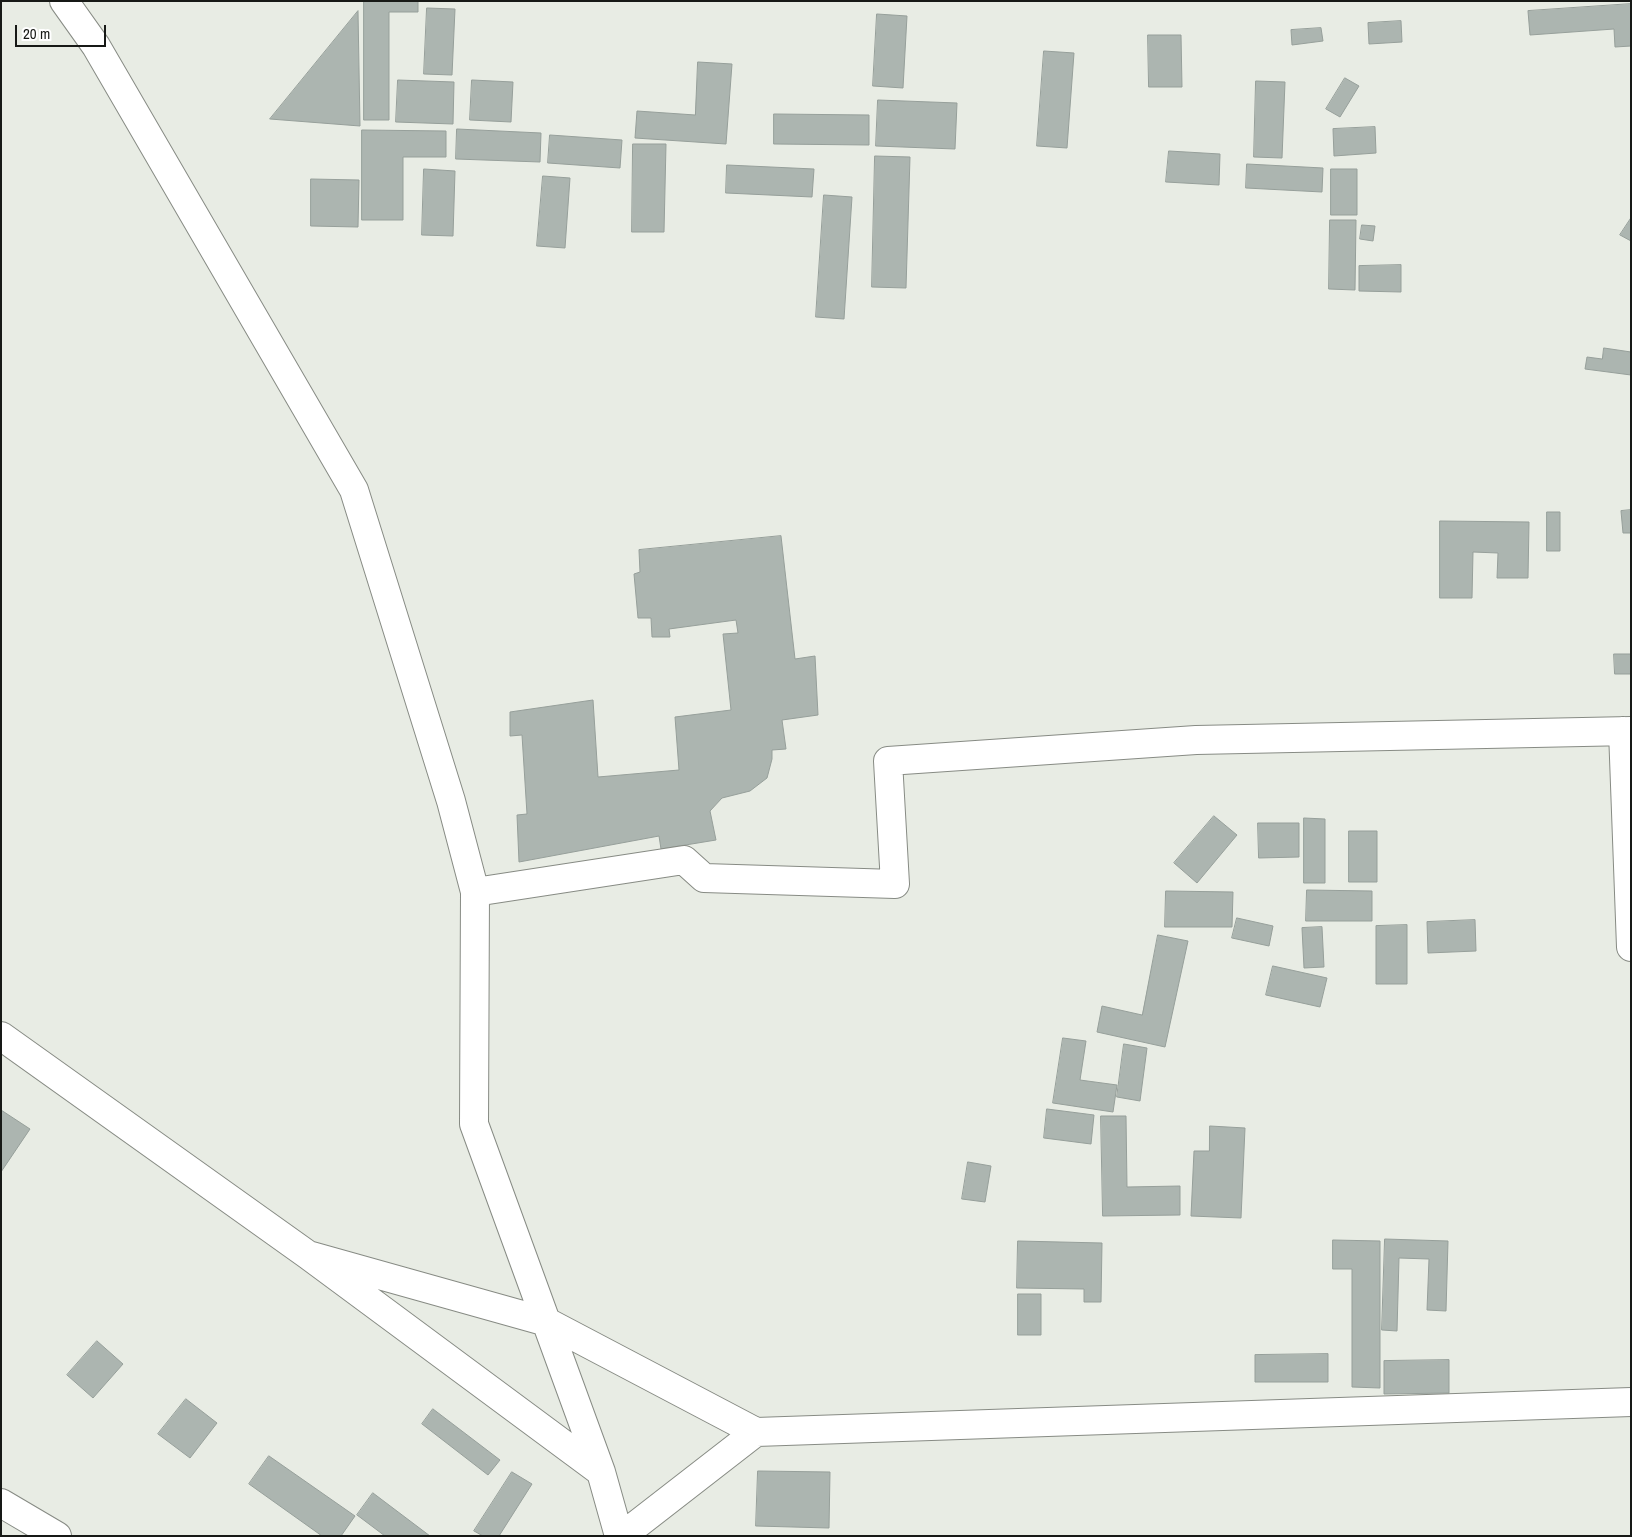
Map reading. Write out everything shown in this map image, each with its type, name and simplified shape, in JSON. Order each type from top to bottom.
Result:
[{"type":"street","points":[[64,1],[96,46],[354,490],[451,801],[475,892],[474,1124],[601,1472],[620,1536],[756,1432]]},
{"type":"street","points":[[475,892],[684,860],[704,878],[895,884],[888,761],[1196,740],[1627,731],[1631,947]]},
{"type":"street","points":[[1,1036],[308,1256],[601,1472]]},
{"type":"street","points":[[308,1256],[547,1322],[756,1432],[1631,1402]]},
{"type":"street","points":[[1,1503],[57,1536]]},
{"type":"building","points":[[364,1],[418,1],[418,12],[389,12],[389,120],[364,120]]},
{"type":"building","points":[[1631,4],[1631,46],[1615,47],[1614,29],[1530,35],[1528,11]]},
{"type":"building","points":[[427,8],[455,9],[452,75],[424,74]]},
{"type":"building","points":[[358,11],[360,126],[270,119]]},
{"type":"building","points":[[877,14],[907,16],[903,88],[873,86]]},
{"type":"building","points":[[1401,21],[1402,42],[1369,44],[1368,23]]},
{"type":"building","points":[[1321,28],[1323,41],[1292,45],[1291,30]]},
{"type":"building","points":[[1148,35],[1181,35],[1182,87],[1149,87]]},
{"type":"building","points":[[1044,51],[1074,53],[1067,148],[1037,146]]},
{"type":"building","points":[[698,62],[732,64],[726,144],[635,138],[637,111],[695,115]]},
{"type":"building","points":[[1345,78],[1359,86],[1340,117],[1326,109]]},
{"type":"building","points":[[398,80],[454,82],[453,124],[396,122]]},
{"type":"building","points":[[472,80],[513,82],[511,122],[470,120]]},
{"type":"building","points":[[1256,81],[1285,82],[1282,158],[1254,157]]},
{"type":"building","points":[[878,100],[957,103],[955,149],[876,146]]},
{"type":"building","points":[[774,114],[869,115],[869,145],[774,144]]},
{"type":"building","points":[[1375,127],[1376,153],[1334,156],[1333,129]]},
{"type":"building","points":[[457,129],[541,133],[540,162],[456,159]]},
{"type":"building","points":[[362,130],[446,131],[446,157],[403,157],[403,220],[362,220]]},
{"type":"building","points":[[550,135],[622,140],[620,168],[548,163]]},
{"type":"building","points":[[633,144],[666,144],[664,232],[632,232]]},
{"type":"building","points":[[1169,151],[1220,154],[1219,185],[1166,182]]},
{"type":"building","points":[[875,156],[910,157],[906,288],[872,287]]},
{"type":"building","points":[[1247,164],[1323,168],[1322,192],[1246,188]]},
{"type":"building","points":[[727,165],[814,169],[812,197],[726,193]]},
{"type":"building","points":[[424,169],[455,171],[453,236],[422,235]]},
{"type":"building","points":[[1331,169],[1357,169],[1357,215],[1331,215]]},
{"type":"building","points":[[543,176],[570,178],[565,248],[537,246]]},
{"type":"building","points":[[311,179],[359,180],[358,227],[311,226]]},
{"type":"building","points":[[824,195],[852,197],[844,319],[816,317]]},
{"type":"building","points":[[1631,218],[1631,241],[1620,235]]},
{"type":"building","points":[[1330,220],[1356,220],[1355,290],[1329,289]]},
{"type":"building","points":[[1362,225],[1375,226],[1373,241],[1360,239]]},
{"type":"building","points":[[1401,265],[1401,292],[1359,291],[1359,266]]},
{"type":"building","points":[[1604,348],[1631,352],[1631,375],[1585,369],[1587,357],[1602,359]]},
{"type":"building","points":[[1631,510],[1631,533],[1623,533],[1621,511]]},
{"type":"building","points":[[1547,512],[1560,512],[1560,551],[1547,551]]},
{"type":"building","points":[[1440,521],[1529,522],[1528,578],[1497,578],[1498,553],[1473,552],[1472,598],[1440,598]]},
{"type":"building","points":[[781,536],[795,659],[815,656],[818,715],[782,720],[786,749],[772,750],[772,759],[767,778],[750,791],[722,798],[710,811],[716,840],[661,849],[659,836],[519,862],[517,815],[527,814],[522,735],[510,736],[510,712],[593,700],[598,777],[679,770],[675,717],[731,710],[723,634],[738,633],[736,620],[669,629],[670,637],[652,637],[651,618],[638,618],[634,574],[640,572],[639,550]]},
{"type":"building","points":[[1614,654],[1631,654],[1631,674],[1615,674]]},
{"type":"building","points":[[1214,816],[1237,835],[1197,883],[1174,863]]},
{"type":"building","points":[[1304,818],[1325,819],[1325,883],[1304,883]]},
{"type":"building","points":[[1258,823],[1299,823],[1299,857],[1259,858]]},
{"type":"building","points":[[1349,831],[1377,831],[1377,882],[1349,882]]},
{"type":"building","points":[[1307,890],[1372,891],[1372,921],[1306,921]]},
{"type":"building","points":[[1166,891],[1233,892],[1232,927],[1165,927]]},
{"type":"building","points":[[1237,918],[1273,926],[1269,946],[1232,938]]},
{"type":"building","points":[[1475,920],[1476,951],[1428,953],[1427,922]]},
{"type":"building","points":[[1407,925],[1407,984],[1376,984],[1376,926]]},
{"type":"building","points":[[1322,927],[1324,967],[1304,968],[1302,928]]},
{"type":"building","points":[[1158,935],[1188,941],[1165,1047],[1097,1032],[1102,1006],[1142,1015]]},
{"type":"building","points":[[1273,966],[1327,978],[1320,1007],[1266,995]]},
{"type":"building","points":[[1063,1038],[1086,1041],[1080,1080],[1117,1085],[1113,1112],[1053,1103]]},
{"type":"building","points":[[1124,1044],[1147,1048],[1140,1101],[1117,1097]]},
{"type":"building","points":[[1047,1109],[1094,1115],[1091,1144],[1044,1138]]},
{"type":"building","points":[[1,1110],[30,1129],[1,1172]]},
{"type":"building","points":[[1101,1116],[1126,1116],[1127,1187],[1180,1186],[1180,1215],[1103,1216]]},
{"type":"building","points":[[1210,1126],[1245,1128],[1241,1218],[1191,1216],[1194,1151],[1209,1151]]},
{"type":"building","points":[[968,1162],[991,1166],[985,1202],[962,1199]]},
{"type":"building","points":[[1385,1239],[1448,1241],[1446,1311],[1427,1310],[1429,1259],[1399,1258],[1397,1331],[1382,1330]]},
{"type":"building","points":[[1333,1240],[1380,1241],[1380,1388],[1352,1387],[1352,1269],[1333,1269]]},
{"type":"building","points":[[1018,1241],[1102,1243],[1101,1302],[1084,1302],[1084,1289],[1017,1288]]},
{"type":"building","points":[[1018,1294],[1041,1294],[1041,1335],[1018,1335]]},
{"type":"building","points":[[97,1341],[123,1364],[93,1398],[67,1375]]},
{"type":"building","points":[[1328,1354],[1328,1382],[1255,1382],[1255,1355]]},
{"type":"building","points":[[1449,1360],[1449,1393],[1384,1394],[1384,1361]]},
{"type":"building","points":[[186,1399],[217,1423],[190,1458],[158,1434]]},
{"type":"building","points":[[433,1409],[500,1460],[488,1475],[422,1424]]},
{"type":"building","points":[[269,1456],[355,1516],[341,1536],[322,1536],[249,1484]]},
{"type":"building","points":[[758,1471],[830,1472],[829,1528],[756,1526]]},
{"type":"building","points":[[512,1472],[532,1484],[499,1536],[483,1536],[474,1531]]},
{"type":"building","points":[[373,1493],[430,1536],[385,1536],[357,1515]]}]
